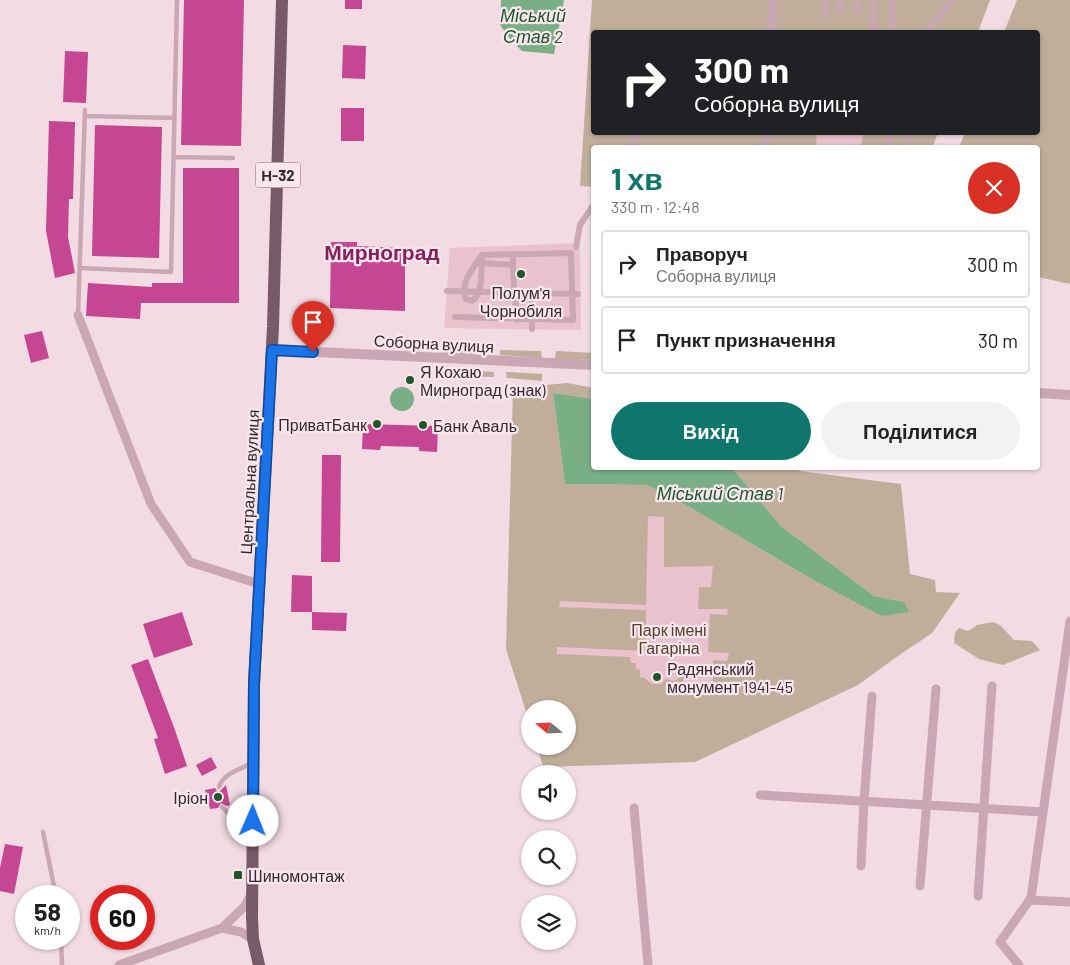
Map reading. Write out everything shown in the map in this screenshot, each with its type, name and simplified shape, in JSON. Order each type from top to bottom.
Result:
[{"type":"main road","name":"Центральна вулиця","points":[[259,965],[253,939],[252,891],[254,684],[272,350],[282,0]]},
{"type":"street","points":[[771,30],[773,0]]},
{"type":"street","points":[[825,14],[826,0]]},
{"type":"street","points":[[840,0],[840,12]]},
{"type":"street","points":[[858,0],[858,12]]},
{"type":"street","points":[[873,30],[874,0]]},
{"type":"street","points":[[892,30],[893,0]]},
{"type":"street","points":[[928,30],[953,0]]},
{"type":"street","points":[[576,247],[580,225],[591,208]]},
{"type":"street","points":[[455,317],[573,320],[571,253],[482,255]]},
{"type":"street","points":[[513,254],[514,292]]},
{"type":"street","points":[[482,255],[478,292],[476,298],[472,301],[466,299],[464,295],[466,279],[482,255]]},
{"type":"street","points":[[482,263],[513,265]]},
{"type":"street","points":[[447,291],[578,294]]},
{"type":"street","points":[[494,292],[497,296],[515,296],[517,320]]},
{"type":"street","points":[[532,293],[532,329]]},
{"type":"street","points":[[78,315],[151,504],[190,562],[259,584]]},
{"type":"street","name":"Соборна вулиця","points":[[272,350],[591,365]]},
{"type":"street","points":[[1040,393],[1070,395]]},
{"type":"street","points":[[1019,965],[1000,942],[1029,900],[1070,621]]},
{"type":"street","points":[[978,896],[992,686]]},
{"type":"street","points":[[920,886],[936,689]]},
{"type":"street","points":[[862,866],[864,801],[872,696]]},
{"type":"street","points":[[760,795],[1043,812]]},
{"type":"street","points":[[634,808],[648,965]]},
{"type":"street","points":[[119,965],[222,928],[245,906],[252,891]]},
{"type":"street","points":[[1029,900],[1070,902]]},
{"type":"street","points":[[222,928],[241,932],[253,939]]},
{"type":"lane","points":[[80,268],[171,272],[177,0]]},
{"type":"lane","points":[[78,315],[86,110]]},
{"type":"lane","points":[[85,116],[174,118]]},
{"type":"lane","points":[[174,157],[233,158]]},
{"type":"lane","points":[[219,787],[220,782],[225,777],[253,763]]},
{"type":"lane","points":[[222,807],[232,817],[253,821]]},
{"type":"lane","points":[[43,832],[54,885]]},
{"type":"lane","points":[[61,950],[62,965]]},
{"type":"green space","points":[[592,0],[990,0],[979,30],[591,30],[591,135],[937,135],[933,145],[591,145],[591,187],[580,186]]},
{"type":"green space","points":[[1017,0],[1070,0],[1070,284],[1040,277],[1040,145],[960,145],[964,135],[1040,135],[1040,30],[1005,30]]},
{"type":"green space","points":[[442,346],[494,348],[494,354],[441,354]]},
{"type":"green space","points":[[500,350],[541,351],[542,358],[500,355]]},
{"type":"green space","points":[[556,351],[591,353],[591,360],[555,359]]},
{"type":"green space","points":[[445,369],[494,372],[494,377],[445,376]]},
{"type":"green space","points":[[506,372],[542,374],[542,381],[507,378]]},
{"type":"green space","name":"Парк імені Гагаріна","points":[[567,383],[591,387],[591,399],[553,393],[565,484],[647,485],[684,504],[815,581],[881,616],[904,602],[874,596],[781,526],[734,470],[798,470],[901,484],[910,574],[935,580],[936,592],[960,593],[932,633],[858,685],[695,762],[576,766],[542,765],[540,755],[576,755],[576,700],[522,700],[506,649],[513,388]]},
{"type":"green space","points":[[993,622],[1000,625],[1014,640],[1032,641],[1040,650],[1003,665],[979,659],[954,643],[955,633],[959,628],[968,631],[977,625]]},
{"type":"shaded area","points":[[817,135],[863,135],[861,145],[816,145]]},
{"type":"shaded area","points":[[580,243],[581,330],[444,328],[450,248]]},
{"type":"shaded area","points":[[648,516],[664,517],[664,567],[713,566],[711,587],[699,587],[698,609],[728,609],[727,615],[710,614],[708,652],[729,653],[727,661],[713,660],[713,687],[696,687],[695,695],[687,695],[688,686],[683,686],[684,675],[674,681],[666,679],[661,684],[652,684],[645,678],[640,677],[640,670],[636,669],[636,663],[631,663],[630,657],[557,654],[557,647],[645,651],[646,610],[559,607],[560,601],[646,605]]},
{"type":"water","name":"Міський Став 2","points":[[501,0],[564,0],[554,54],[522,51],[511,40],[500,25]]},
{"type":"water","points":[[402,387],[411,390],[414,399],[411,408],[402,411],[393,408],[390,399],[393,390]]},
{"type":"water","name":"Міський Став 1","points":[[553,393],[591,399],[591,470],[734,470],[781,526],[874,596],[904,602],[909,612],[881,616],[815,581],[684,504],[647,485],[565,484]]},
{"type":"building","points":[[184,0],[244,0],[241,146],[181,145]]},
{"type":"building","points":[[345,0],[362,0],[362,9],[345,9]]},
{"type":"building","points":[[343,45],[366,46],[365,79],[342,78]]},
{"type":"building","points":[[65,51],[88,52],[86,103],[63,102]]},
{"type":"building","points":[[341,108],[364,108],[364,141],[341,141]]},
{"type":"building","points":[[49,121],[75,122],[73,199],[69,199],[68,237],[75,273],[55,278],[46,231]]},
{"type":"building","points":[[95,125],[162,127],[159,258],[92,256]]},
{"type":"building","points":[[183,168],[239,168],[239,303],[141,303],[140,319],[86,316],[88,283],[152,287],[152,283],[183,283]]},
{"type":"building","points":[[331,242],[357,242],[357,246],[405,248],[405,311],[330,308]]},
{"type":"building","points":[[42,331],[49,358],[31,363],[24,335]]},
{"type":"building","points":[[363,424],[438,426],[437,452],[419,451],[419,447],[381,446],[380,450],[362,449]]},
{"type":"building","points":[[322,455],[341,455],[340,562],[321,562]]},
{"type":"building","points":[[292,575],[312,576],[312,612],[291,612]]},
{"type":"building","points":[[182,612],[193,645],[154,658],[143,624]]},
{"type":"building","points":[[312,612],[347,613],[346,631],[312,630]]},
{"type":"building","points":[[148,659],[187,766],[165,774],[154,739],[158,738],[131,665]]},
{"type":"building","points":[[211,757],[217,768],[202,776],[196,765]]},
{"type":"building","name":"Іріон","points":[[226,785],[230,805],[226,806],[221,803],[218,808],[210,809],[205,790],[215,788],[217,791],[220,791]]},
{"type":"building","points":[[5,844],[23,847],[14,894],[0,891],[0,868]]},
{"type":"place","name":"Полум'я Чорнобиля","points":[[521,274]]},
{"type":"place","name":"Я Кохаю Мирноград (знак)","points":[[410,380]]},
{"type":"place","name":"ПриватБанк","points":[[377,424]]},
{"type":"place","name":"Банк Аваль","points":[[423,425]]},
{"type":"place","name":"Радянський монумент 1941-45","points":[[657,677]]},
{"type":"place","name":"Іріон","points":[[218,797]]},
{"type":"place","name":"Шиномонтаж","points":[[238,875]]},
{"type":"district","name":"Мирноград","points":[[382,251]]},
{"type":"route","points":[[253,821],[254,684],[272,350],[313,352]]}]
